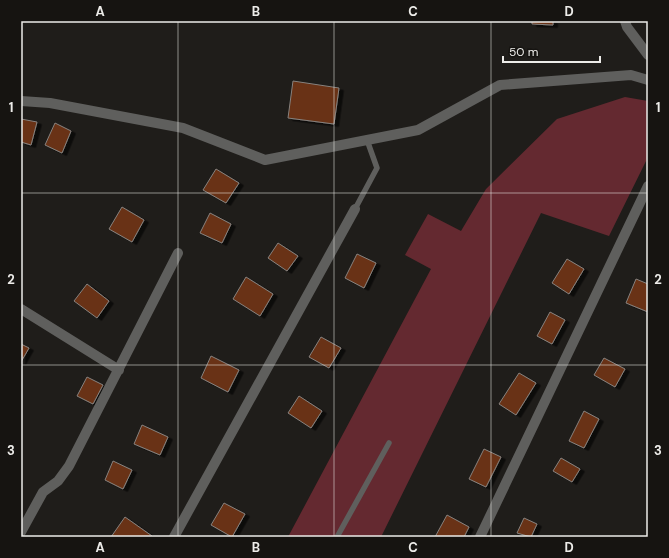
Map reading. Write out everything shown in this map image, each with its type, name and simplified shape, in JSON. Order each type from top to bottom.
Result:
[{"type":"street","points":[[628,23],[648,55]]},
{"type":"street","points":[[21,101],[50,103],[183,128],[265,160],[418,130],[500,86],[631,75],[648,80]]},
{"type":"street","points":[[480,537],[648,186]]},
{"type":"street","points":[[174,537],[355,209]]},
{"type":"street","points":[[21,532],[44,492],[58,481],[69,466],[178,253]]},
{"type":"street","points":[[21,309],[119,370]]},
{"type":"lane","points":[[355,209],[378,168],[367,140]]},
{"type":"lane","points":[[337,537],[389,442]]},
{"type":"shaded area","points":[[625,97],[648,101],[648,157],[609,236],[541,213],[381,537],[288,537],[431,269],[405,255],[428,214],[461,231],[486,189],[557,119]]},
{"type":"building","points":[[532,21],[553,21],[553,25],[532,24]]},
{"type":"building","points":[[293,81],[339,88],[334,124],[288,118]]},
{"type":"building","points":[[21,119],[37,122],[31,145],[21,142]]},
{"type":"building","points":[[55,123],[71,131],[62,153],[45,145]]},
{"type":"building","points":[[216,169],[239,183],[226,203],[203,190]]},
{"type":"building","points":[[122,207],[144,220],[132,242],[109,229]]},
{"type":"building","points":[[210,213],[231,224],[222,243],[200,233]]},
{"type":"building","points":[[278,243],[298,256],[287,271],[268,258]]},
{"type":"building","points":[[357,254],[376,263],[364,288],[345,278]]},
{"type":"building","points":[[567,259],[584,269],[569,294],[552,283]]},
{"type":"building","points":[[246,277],[273,294],[260,316],[233,299]]},
{"type":"building","points":[[636,279],[648,284],[648,312],[626,303]]},
{"type":"building","points":[[87,284],[109,301],[97,318],[74,301]]},
{"type":"building","points":[[550,312],[565,320],[552,344],[537,336]]},
{"type":"building","points":[[321,337],[341,348],[329,368],[309,357]]},
{"type":"building","points":[[21,344],[29,348],[21,362]]},
{"type":"building","points":[[211,356],[239,370],[228,392],[201,378]]},
{"type":"building","points":[[604,358],[625,369],[615,387],[594,375]]},
{"type":"building","points":[[519,373],[536,383],[516,415],[499,404]]},
{"type":"building","points":[[87,377],[103,385],[93,404],[77,396]]},
{"type":"building","points":[[299,396],[322,411],[311,428],[288,413]]},
{"type":"building","points":[[584,411],[599,419],[584,448],[569,441]]},
{"type":"building","points":[[142,425],[168,437],[160,455],[134,444]]},
{"type":"building","points":[[484,449],[501,457],[486,487],[469,479]]},
{"type":"building","points":[[561,458],[580,469],[572,482],[553,471]]},
{"type":"building","points":[[113,461],[132,470],[123,489],[105,480]]},
{"type":"building","points":[[224,503],[245,514],[232,537],[211,525]]},
{"type":"building","points":[[447,515],[469,527],[464,537],[435,537]]},
{"type":"building","points":[[125,517],[152,536],[152,537],[111,537]]},
{"type":"building","points":[[524,518],[537,524],[531,537],[517,533]]}]
